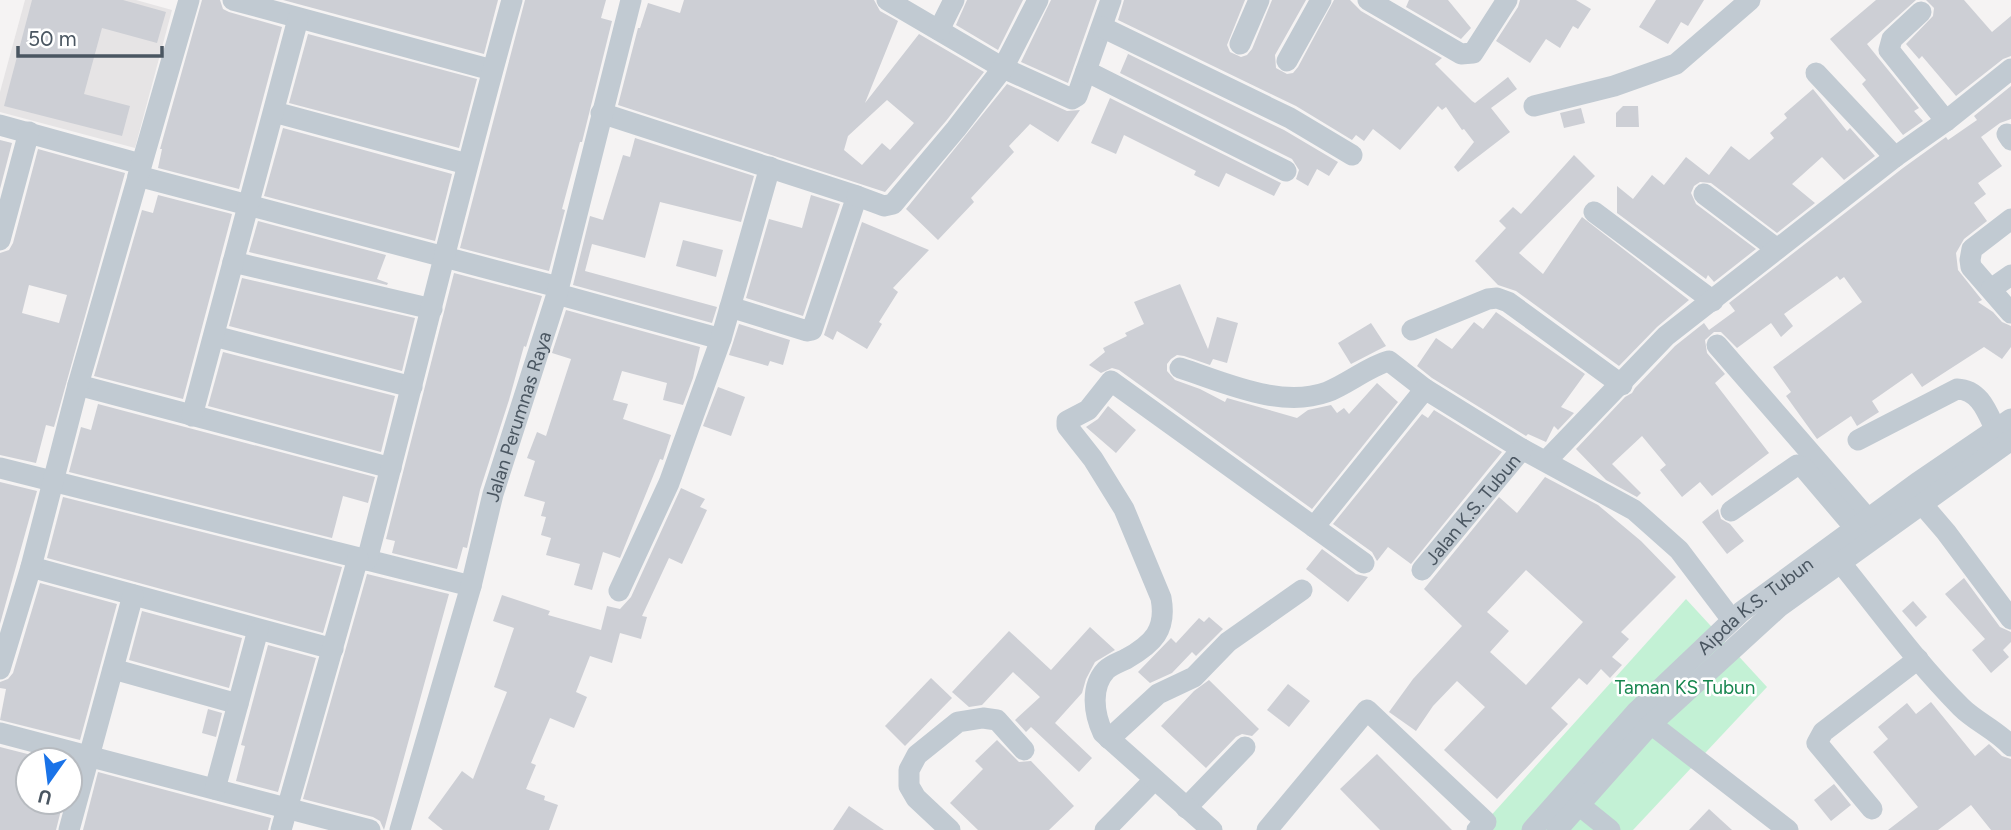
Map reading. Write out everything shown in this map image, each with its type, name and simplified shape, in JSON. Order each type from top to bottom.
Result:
[{"type":"street","points":[[233,0],[492,70]]},
{"type":"street","points":[[281,830],[333,649],[391,468],[467,164],[512,0]]},
{"type":"street","name":"Jalan Perumnas Raya","points":[[400,830],[471,586],[493,494],[557,291],[631,0]]},
{"type":"street","points":[[887,0],[1003,68],[1072,99],[1077,96],[1111,0]]},
{"type":"street","points":[[939,30],[954,0]]},
{"type":"street","points":[[601,113],[884,206],[893,204],[1003,68],[1038,0]]},
{"type":"street","points":[[1240,44],[1259,0]]},
{"type":"street","points":[[1287,61],[1321,0]]},
{"type":"street","points":[[1368,0],[1461,54],[1468,55],[1473,53],[1507,0]]},
{"type":"street","points":[[1534,106],[1614,86],[1676,64],[1750,0]]},
{"type":"street","points":[[0,669],[31,567],[52,481],[140,170],[184,1]]},
{"type":"street","points":[[1921,12],[1892,38],[1889,50],[1946,121]]},
{"type":"street","points":[[192,416],[298,19]]},
{"type":"street","points":[[1102,27],[1290,118],[1352,155]]},
{"type":"street","points":[[1546,461],[1622,385],[1661,341],[1895,156],[1946,121],[2011,69]]},
{"type":"street","points":[[1086,71],[1286,171]]},
{"type":"street","points":[[1816,73],[1895,156]]},
{"type":"street","points":[[274,112],[467,164]]},
{"type":"street","points":[[0,125],[29,132],[250,206],[444,257],[721,339]]},
{"type":"street","points":[[0,240],[29,132]]},
{"type":"street","points":[[619,591],[670,483],[721,339],[770,167]]},
{"type":"street","points":[[1704,194],[1777,250]]},
{"type":"street","points":[[730,307],[807,331],[812,330],[857,196]]},
{"type":"street","points":[[1594,212],[1713,301]]},
{"type":"street","points":[[2011,219],[1970,252],[1971,267],[2011,313]]},
{"type":"street","points":[[233,262],[432,309]]},
{"type":"street","points":[[1991,289],[2011,275]]},
{"type":"street","points":[[1412,331],[1488,299],[1497,298],[1508,302],[1622,385]]},
{"type":"street","points":[[214,336],[412,387]]},
{"type":"street","points":[[1717,345],[1861,523]]},
{"type":"street","points":[[1180,368],[1275,396],[1299,397],[1322,393],[1345,384],[1389,361],[1425,389],[1522,449],[1634,510],[1679,550],[1732,620]]},
{"type":"street","points":[[1212,830],[1109,739],[1096,718],[1095,703],[1100,681],[1107,669],[1137,653],[1155,636],[1164,620],[1164,613],[1161,598],[1124,509],[1093,459],[1067,425],[1067,421],[1088,410],[1111,381],[1364,563]]},
{"type":"street","points":[[78,386],[391,468]]},
{"type":"street","points":[[1314,527],[1425,389]]},
{"type":"street","points":[[1858,440],[1956,389],[1965,389],[1978,397],[2005,434]]},
{"type":"street","name":"Aipda K.S. Tubun","points":[[1532,830],[1637,711],[1732,620],[1861,523],[2005,434]]},
{"type":"street","name":"Aipda K.S. Tubun","points":[[1557,830],[1651,724],[1779,607],[1921,503],[2005,434]]},
{"type":"street","name":"Jalan K.S. Tubun","points":[[1422,570],[1522,449]]},
{"type":"street","points":[[1731,511],[1797,465],[1803,467],[1861,523]]},
{"type":"street","points":[[0,468],[471,586]]},
{"type":"street","points":[[1921,503],[2011,619]]},
{"type":"street","points":[[1840,562],[1918,659],[1962,708],[1997,731],[2011,746]]},
{"type":"street","points":[[31,567],[333,649]]},
{"type":"street","points":[[1109,739],[1158,694],[1194,677],[1228,642],[1302,590]]},
{"type":"street","points":[[69,830],[133,595]]},
{"type":"street","points":[[215,789],[258,630]]},
{"type":"street","points":[[1872,809],[1817,743],[1824,732],[1918,659]]},
{"type":"street","points":[[113,669],[238,704]]},
{"type":"street","points":[[1267,830],[1367,710],[1486,822],[1477,830]]},
{"type":"street","points":[[950,830],[916,798],[909,786],[909,770],[916,755],[958,722],[983,718],[997,720],[1024,750]]},
{"type":"street","points":[[1651,724],[1788,830]]},
{"type":"street","points":[[0,733],[370,830]]},
{"type":"street","points":[[1186,808],[1245,747]]},
{"type":"street","points":[[1105,830],[1154,780]]},
{"type":"street","points":[[1579,805],[1610,830]]},
{"type":"shaded area","points":[[25,0],[136,0],[172,10],[135,148],[0,112],[0,92]]},
{"type":"green space","name":"Taman KS Tubun","points":[[1686,599],[1767,687],[1633,830],[1478,830]]},
{"type":"building","points":[[32,0],[123,0],[166,12],[157,43],[102,28],[84,94],[130,106],[122,136],[4,106]]},
{"type":"building","points":[[202,0],[220,0],[223,9],[229,12],[282,27],[239,189],[158,168],[160,149]]},
{"type":"building","points":[[283,0],[498,0],[484,54]]},
{"type":"building","points":[[525,0],[606,0],[601,18],[612,21],[582,142],[562,209],[565,210],[549,271],[460,248]]},
{"type":"building","points":[[684,0],[874,0],[880,11],[898,21],[865,103],[919,34],[984,72],[885,192],[618,105],[638,28],[648,3],[680,13]],"holes":[[[887,100],[914,123],[890,150],[882,143],[862,165],[844,150],[848,136]]]},
{"type":"building","points":[[967,0],[1023,0],[998,50],[956,25]]},
{"type":"building","points":[[1051,0],[1097,0],[1068,83],[1021,62]]},
{"type":"building","points":[[1124,0],[1245,0],[1227,45],[1230,52],[1241,57],[1252,49],[1272,0],[1306,0],[1275,55],[1276,68],[1287,74],[1293,73],[1298,67],[1334,0],[1350,0],[1361,11],[1442,58],[1435,64],[1475,103],[1508,77],[1517,89],[1491,108],[1510,132],[1458,172],[1454,167],[1474,142],[1446,107],[1442,110],[1438,106],[1400,150],[1373,129],[1364,141],[1356,135],[1352,140],[1296,106],[1118,20]]},
{"type":"building","points":[[1409,0],[1448,0],[1471,28],[1461,39],[1406,7]]},
{"type":"building","points":[[1520,0],[1576,0],[1591,9],[1578,29],[1573,26],[1560,48],[1546,39],[1530,63],[1496,41]]},
{"type":"building","points":[[1656,0],[1704,0],[1688,26],[1681,22],[1668,44],[1639,27]]},
{"type":"building","points":[[1876,0],[1916,0],[1867,44],[1919,108],[1914,111],[1923,121],[1903,135],[1862,84],[1866,80],[1830,39]]},
{"type":"building","points":[[1926,0],[1964,0],[1992,32],[2011,16],[2011,56],[2003,59],[1956,96],[1922,56],[1919,59],[1906,44],[1933,16],[1934,8]]},
{"type":"building","points":[[308,34],[477,79],[459,148],[289,103]]},
{"type":"building","points":[[1120,50],[1284,130],[1338,162],[1329,176],[1317,169],[1308,186],[1296,179],[1299,170],[1292,159],[1120,73],[1128,54]]},
{"type":"building","points":[[1007,84],[1067,111],[1080,110],[1058,142],[1030,124],[1009,146],[1014,152],[971,198],[974,202],[938,240],[906,209]]},
{"type":"building","points":[[2011,86],[2011,119],[2000,123],[1981,137],[2002,166],[1978,183],[1986,194],[1974,203],[1987,221],[1964,239],[1956,253],[1958,270],[1982,300],[1978,302],[2011,326],[2011,347],[2002,359],[1984,347],[1922,387],[1912,373],[1872,401],[1879,412],[1857,426],[1851,416],[1817,439],[1786,396],[1791,392],[1773,367],[1862,302],[1844,277],[1840,280],[1837,276],[1784,314],[1793,326],[1781,337],[1771,323],[1737,348],[1721,332],[1714,332],[1705,340],[1707,353],[1725,374],[1715,383],[1769,453],[1712,496],[1700,482],[1682,497],[1660,470],[1666,465],[1642,436],[1612,464],[1641,493],[1637,497],[1606,480],[1576,449],[1675,346],[1704,323],[1709,330],[1735,311],[1729,303],[1903,168],[1946,137],[1948,140],[1977,120],[1974,116]]},
{"type":"building","points":[[1813,89],[1847,131],[1850,128],[1875,156],[1844,180],[1822,157],[1792,184],[1815,203],[1777,233],[1711,183],[1700,182],[1694,186],[1691,193],[1696,204],[1756,249],[1714,282],[1708,275],[1706,279],[1617,213],[1617,186],[1633,199],[1652,175],[1664,185],[1686,157],[1709,175],[1731,146],[1749,160],[1774,138],[1770,133],[1787,118],[1784,114]]},
{"type":"building","points":[[1110,98],[1281,183],[1274,196],[1226,173],[1219,187],[1194,175],[1196,171],[1124,135],[1116,154],[1091,143]]},
{"type":"building","points":[[1623,106],[1638,106],[1639,127],[1616,127],[1616,113]]},
{"type":"building","points":[[1581,108],[1585,123],[1564,128],[1560,113]]},
{"type":"building","points":[[283,128],[452,174],[435,241],[264,196]]},
{"type":"building","points":[[635,138],[754,176],[741,222],[660,202],[645,258],[592,244],[585,271],[717,307],[712,323],[573,285],[590,216],[603,220],[623,155],[630,157]]},
{"type":"building","points":[[0,140],[12,143],[0,189]]},
{"type":"building","points":[[38,149],[125,173],[54,427],[46,425],[36,463],[0,455],[0,253],[9,250]],"holes":[[[29,285],[67,295],[59,323],[22,313]]]},
{"type":"building","points":[[1574,155],[1595,176],[1519,253],[1543,274],[1582,217],[1689,300],[1657,327],[1619,366],[1516,291],[1498,285],[1475,261],[1506,228],[1499,221],[1513,207],[1521,214]]},
{"type":"building","points":[[158,195],[232,214],[183,399],[94,376],[142,210],[153,213]]},
{"type":"building","points":[[811,195],[840,204],[803,316],[746,298],[769,219],[802,228]]},
{"type":"building","points":[[258,221],[386,255],[377,279],[388,283],[387,285],[249,252]]},
{"type":"building","points":[[862,222],[929,250],[893,288],[898,292],[879,322],[882,324],[867,349],[837,331],[833,340],[824,335]]},
{"type":"building","points":[[683,240],[723,250],[716,277],[676,266]]},
{"type":"building","points":[[454,273],[542,296],[480,490],[467,548],[463,547],[457,569],[392,553],[395,541],[386,539]]},
{"type":"building","points":[[242,278],[415,318],[402,371],[229,326]]},
{"type":"building","points":[[1180,284],[1208,349],[1217,317],[1238,323],[1227,363],[1213,359],[1210,365],[1177,355],[1167,364],[1167,371],[1175,380],[1225,402],[1227,398],[1297,418],[1308,410],[1331,405],[1337,413],[1344,408],[1349,414],[1377,383],[1398,402],[1312,509],[1119,370],[1112,368],[1101,373],[1089,365],[1105,352],[1103,348],[1144,324],[1134,302]]},
{"type":"building","points":[[566,310],[700,347],[683,405],[663,400],[667,383],[622,371],[613,400],[628,404],[623,419],[671,435],[663,460],[660,459],[620,558],[603,552],[592,590],[574,585],[580,564],[546,555],[551,538],[541,535],[546,517],[541,516],[545,502],[524,496],[535,461],[527,458],[537,432],[546,436],[571,359],[552,353]]},
{"type":"building","points":[[1496,312],[1585,374],[1561,407],[1574,413],[1558,430],[1554,426],[1546,442],[1528,434],[1526,436],[1417,366],[1436,338],[1452,349],[1474,322],[1483,329]]},
{"type":"building","points":[[1371,323],[1386,346],[1351,364],[1338,343]]},
{"type":"building","points":[[739,324],[790,340],[783,365],[770,361],[768,366],[729,355]]},
{"type":"building","points":[[223,352],[395,396],[381,452],[208,406]]},
{"type":"building","points":[[718,387],[745,397],[731,436],[703,426]]},
{"type":"building","points":[[98,404],[375,477],[368,503],[343,496],[332,538],[69,472],[81,427],[91,430]]},
{"type":"building","points":[[1108,406],[1136,430],[1116,453],[1086,427],[1098,419]]},
{"type":"building","points":[[1434,410],[1502,452],[1411,564],[1388,547],[1377,561],[1372,552],[1333,524],[1422,414],[1428,418]]},
{"type":"building","points":[[1545,477],[1598,505],[1641,541],[1676,577],[1621,632],[1629,639],[1612,657],[1622,665],[1610,678],[1601,669],[1587,685],[1579,678],[1551,708],[1568,724],[1497,799],[1444,750],[1485,707],[1457,681],[1433,706],[1416,731],[1389,712],[1413,679],[1462,626],[1424,589],[1499,497],[1517,513]],"holes":[[[1526,570],[1583,622],[1526,685],[1490,652],[1509,631],[1487,612]]]},
{"type":"building","points":[[0,482],[37,491],[0,624]]},
{"type":"building","points":[[681,488],[705,499],[700,507],[707,510],[682,564],[669,558],[642,616],[647,617],[641,639],[620,633],[612,663],[590,656],[576,692],[587,697],[574,728],[550,718],[531,763],[536,765],[526,789],[545,796],[544,800],[558,805],[549,830],[443,830],[428,818],[462,771],[473,779],[507,692],[494,687],[514,628],[493,621],[502,595],[550,611],[548,615],[601,630],[607,606],[620,609],[631,597]]},
{"type":"building","points":[[63,497],[342,567],[323,633],[47,558]]},
{"type":"building","points":[[1718,509],[1721,519],[1730,524],[1744,541],[1727,554],[1702,522]]},
{"type":"building","points":[[1322,549],[1356,574],[1368,577],[1348,602],[1306,569]]},
{"type":"building","points":[[367,574],[449,594],[384,830],[380,821],[373,817],[303,799]]},
{"type":"building","points":[[1964,578],[2000,627],[2011,632],[2011,642],[2003,650],[2009,657],[1991,673],[1972,650],[1985,639],[1945,594]]},
{"type":"building","points":[[40,583],[117,604],[80,740],[0,720],[6,689],[0,688],[0,682],[13,673]]},
{"type":"building","points":[[1913,601],[1927,617],[1916,627],[1902,611]]},
{"type":"building","points":[[142,611],[242,638],[229,688],[129,660]]},
{"type":"building","points":[[1209,617],[1223,629],[1196,656],[1192,652],[1172,673],[1150,683],[1138,672],[1171,638],[1176,643],[1199,618],[1204,622]]},
{"type":"building","points":[[1090,627],[1115,650],[1095,662],[1082,693],[1055,723],[1092,758],[1079,772],[1031,727],[1026,732],[1015,720],[1040,697],[1013,672],[982,705],[969,707],[952,692],[1009,631],[1051,670]]},
{"type":"building","points":[[268,645],[316,658],[278,792],[236,781],[245,746],[241,745]]},
{"type":"building","points":[[931,678],[952,698],[905,746],[885,726]]},
{"type":"building","points":[[1209,680],[1259,729],[1252,736],[1242,734],[1236,737],[1206,768],[1161,726],[1194,691]]},
{"type":"building","points":[[1288,684],[1310,701],[1289,727],[1267,710]]},
{"type":"building","points":[[1931,702],[1975,756],[1989,744],[2002,756],[2011,759],[2011,830],[1991,830],[1971,805],[1938,830],[1888,830],[1918,807],[1873,752],[1888,739],[1878,727],[1907,703],[1916,714]]},
{"type":"building","points":[[208,709],[222,713],[216,737],[202,733]]},
{"type":"building","points":[[997,740],[1019,762],[1031,761],[1074,806],[1049,830],[978,830],[950,803],[983,769],[975,761]]},
{"type":"building","points":[[0,747],[14,751],[14,816],[60,816],[56,830],[0,830]]},
{"type":"building","points":[[1377,754],[1452,830],[1380,830],[1340,789]]},
{"type":"building","points":[[98,772],[271,818],[268,830],[83,830]]},
{"type":"building","points":[[1834,784],[1851,805],[1831,821],[1814,800]]},
{"type":"building","points":[[849,806],[884,830],[833,830]]},
{"type":"building","points":[[1709,809],[1732,830],[1689,830]]}]
